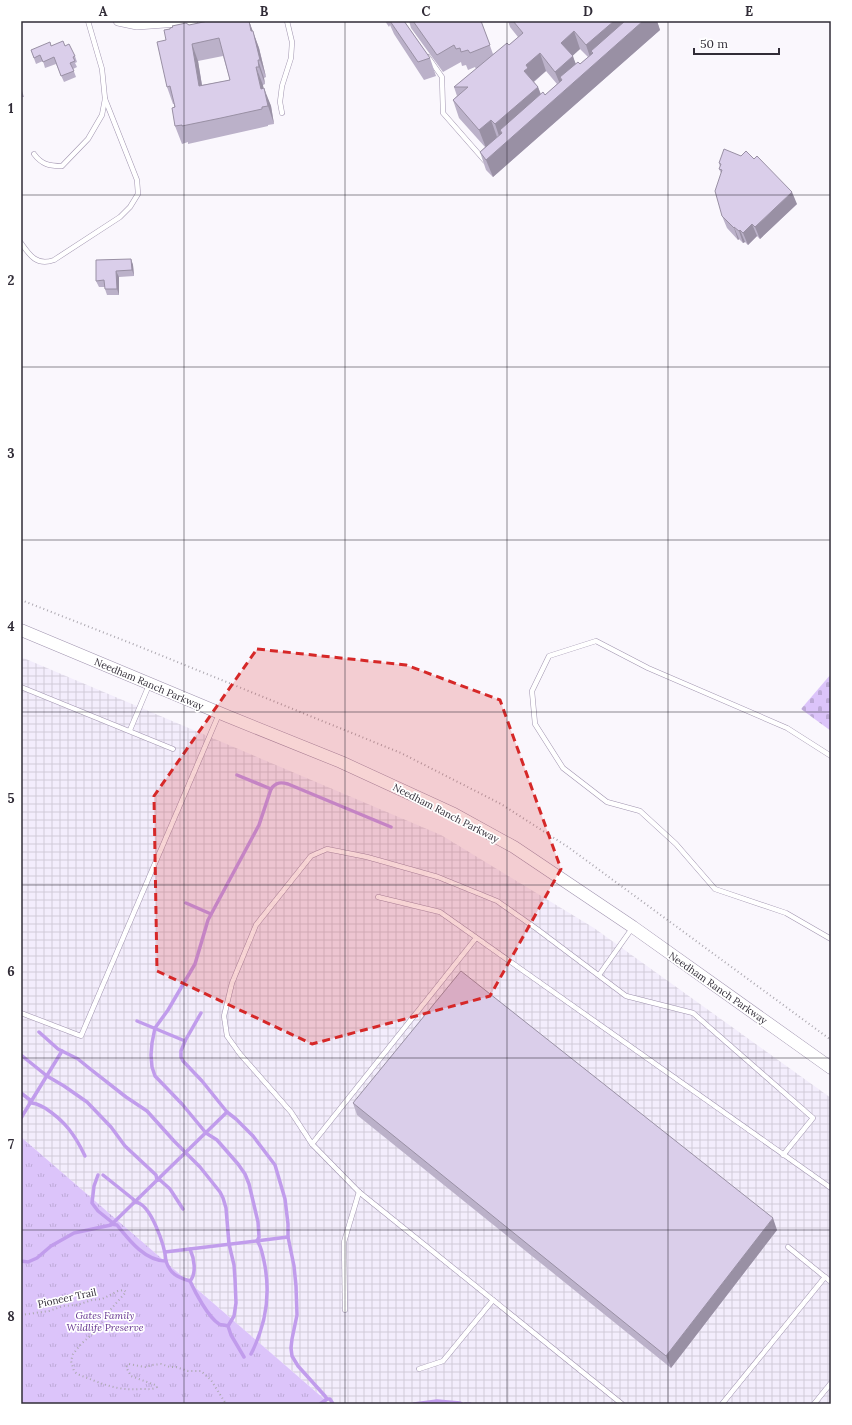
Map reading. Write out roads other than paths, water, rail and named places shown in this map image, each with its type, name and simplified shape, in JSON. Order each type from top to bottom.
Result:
[{"type":"street","points":[[118,21],[137,25],[193,21]]},
{"type":"street","name":"Needham Ranch Parkway","points":[[21,630],[341,762],[454,814],[514,847],[633,928],[831,1068]]},
{"type":"lane","points":[[21,243],[29,256],[40,261],[48,262],[54,260],[120,217],[130,207],[138,194],[137,180],[105,99],[102,69],[88,21]]},
{"type":"lane","points":[[282,113],[280,102],[282,86],[291,58],[292,42],[287,21]]},
{"type":"lane","points":[[424,52],[442,77],[443,113],[485,161],[491,156]]},
{"type":"lane","points":[[34,154],[39,161],[49,166],[62,166],[88,140],[102,115],[105,99]]},
{"type":"lane","points":[[831,756],[787,728],[648,668],[596,641],[549,656],[532,691],[535,724],[563,768],[607,802],[640,811],[676,844],[716,889],[786,913],[831,939]]},
{"type":"lane","points":[[130,730],[150,684]]},
{"type":"lane","points":[[21,687],[130,730],[173,749]]},
{"type":"lane","points":[[21,1013],[81,1036],[220,713]]},
{"type":"lane","points":[[622,1404],[359,1192],[312,1144],[291,1112],[240,1054],[227,1036],[224,1016],[232,983],[256,925],[311,856],[327,849],[367,857],[438,877],[497,901],[537,928],[626,996],[693,1013],[813,1118],[783,1155]]},
{"type":"lane","points":[[378,897],[440,912],[831,1188]]},
{"type":"lane","points":[[599,975],[633,928]]},
{"type":"lane","points":[[312,1144],[476,938]]},
{"type":"lane","points":[[345,1310],[344,1242],[359,1192]]},
{"type":"lane","points":[[788,1247],[831,1282]]},
{"type":"lane","points":[[722,1404],[825,1277]]},
{"type":"lane","points":[[419,1369],[443,1361],[493,1300]]},
{"type":"lane","points":[[814,1404],[831,1383]]},
{"type":"waterway","points":[[237,775],[271,789]]},
{"type":"waterway","points":[[251,1354],[264,1321],[267,1285],[264,1261],[261,1248],[257,1241],[259,1237],[258,1222],[249,1184],[245,1174],[238,1164],[217,1140],[206,1133],[182,1104],[155,1076],[152,1067],[151,1055],[155,1028],[168,1010],[195,964],[208,920],[259,825],[271,789],[275,785],[281,783],[288,784],[391,827]]},
{"type":"waterway","points":[[186,903],[211,914]]},
{"type":"waterway","points":[[201,1013],[185,1041],[181,1051],[181,1057],[227,1112],[253,1136],[275,1165],[285,1199],[288,1237],[294,1266],[296,1286],[297,1315],[292,1339],[292,1356],[298,1366],[333,1404]]},
{"type":"waterway","points":[[137,1021],[185,1041]]},
{"type":"waterway","points":[[39,1032],[58,1049],[78,1059],[126,1097],[147,1111],[200,1167],[220,1192],[226,1208],[229,1244],[234,1265],[235,1279],[236,1303],[234,1316],[228,1326]]},
{"type":"waterway","points":[[21,1118],[62,1051]]},
{"type":"waterway","points":[[21,1055],[47,1076],[87,1102],[111,1127],[125,1146],[156,1175],[157,1180],[160,1180],[170,1189],[183,1209]]},
{"type":"waterway","points":[[21,1093],[30,1100],[30,1103],[45,1108],[64,1123],[77,1141],[85,1156]]},
{"type":"waterway","points":[[21,1261],[28,1262],[37,1258],[51,1246],[74,1233],[111,1225],[227,1112]]},
{"type":"waterway","points":[[98,1175],[94,1186],[92,1203],[98,1211],[113,1223]]},
{"type":"waterway","points":[[103,1175],[135,1202],[141,1204],[152,1217],[160,1236],[166,1261]]},
{"type":"waterway","points":[[111,1224],[117,1225],[132,1243],[144,1254],[158,1260],[166,1261],[172,1272],[181,1278],[190,1281],[198,1298],[215,1321],[219,1324],[228,1326],[231,1335],[244,1357]]},
{"type":"waterway","points":[[165,1252],[288,1237]]},
{"type":"waterway","points":[[190,1249],[194,1261],[194,1274],[190,1281]]},
{"type":"waterway","points":[[320,1404],[327,1399]]},
{"type":"waterway","points":[[414,1404],[437,1401],[462,1404]]},
{"type":"waterway","points":[[465,1404],[470,1404]]},
{"type":"park label","name":"Gates Family Wildlife Preserve","points":[[105,1320]]}]
